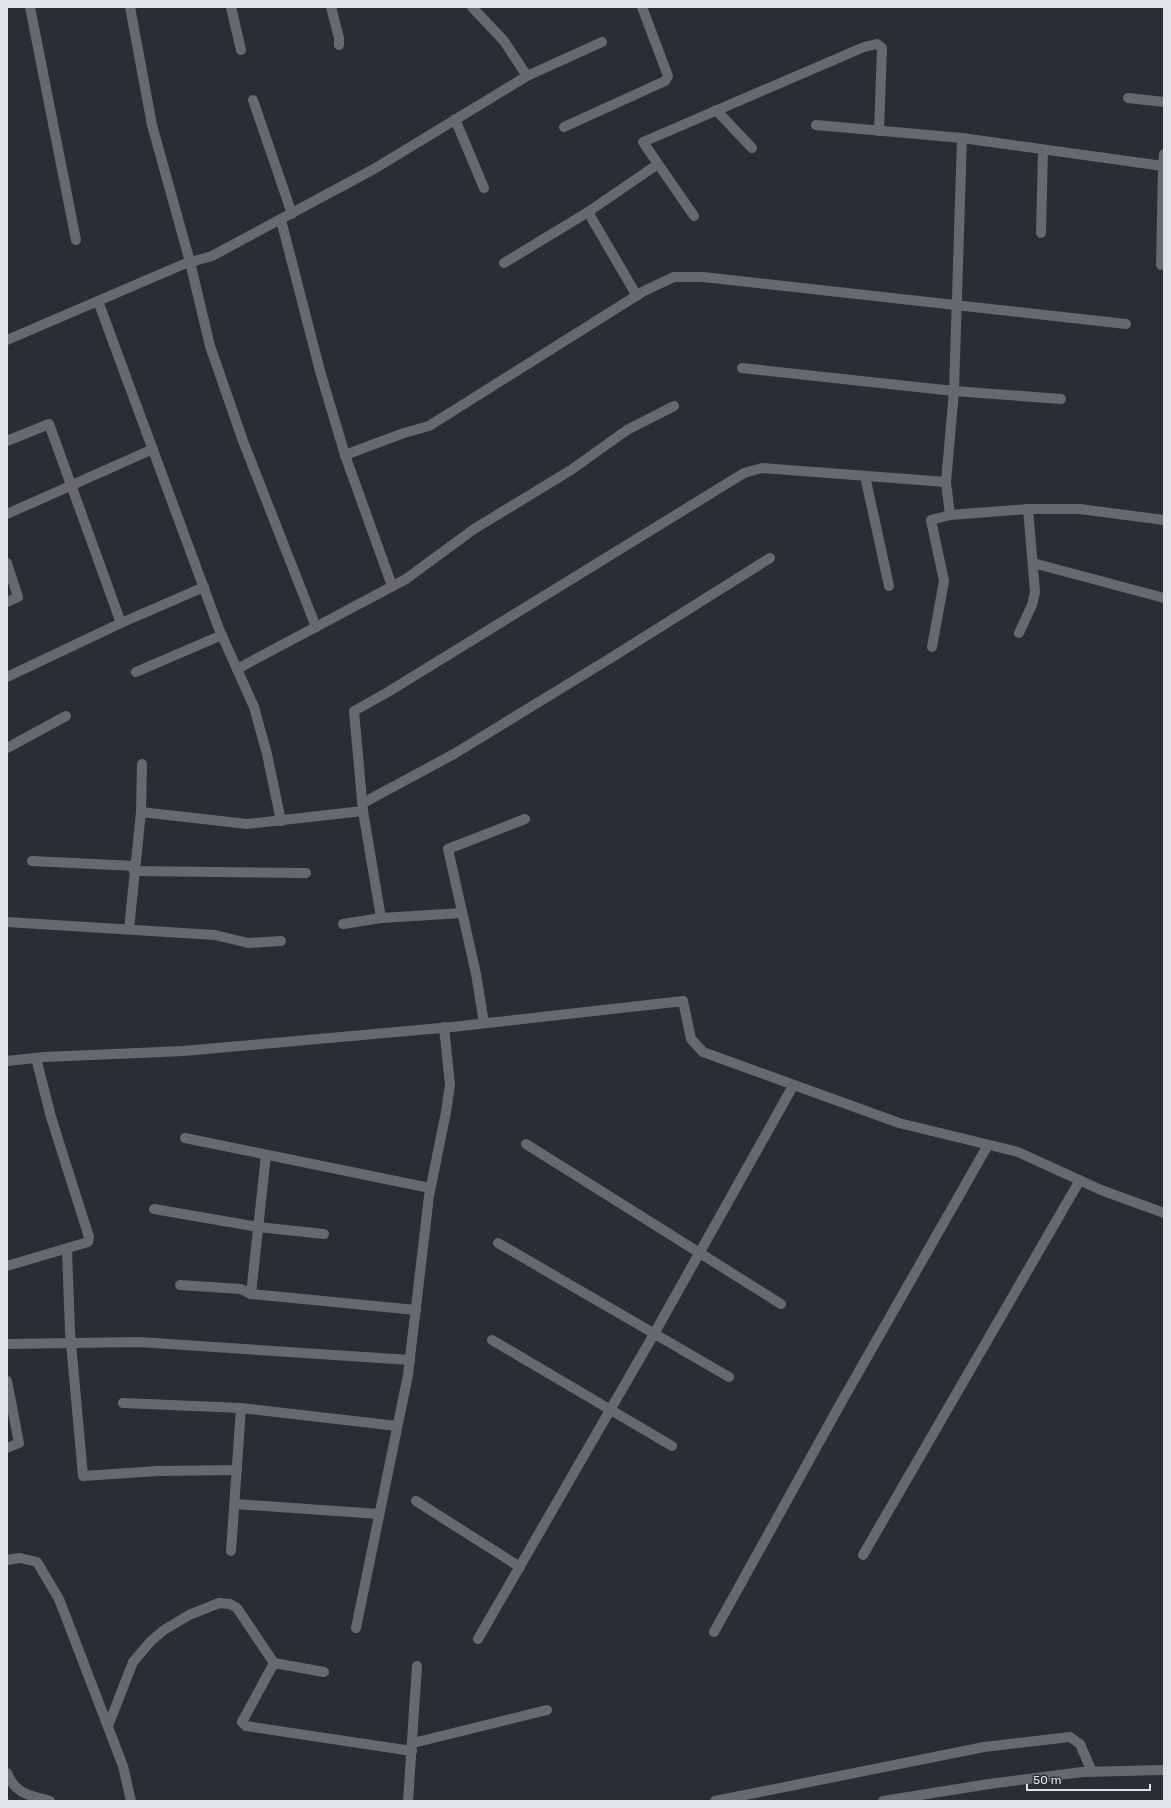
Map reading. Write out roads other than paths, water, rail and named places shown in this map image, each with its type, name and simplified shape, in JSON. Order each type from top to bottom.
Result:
[{"type":"street","points":[[30,7],[76,240]]},
{"type":"street","points":[[130,7],[152,125],[190,262],[210,346],[243,441],[316,627]]},
{"type":"street","points":[[232,7],[242,50]]},
{"type":"street","points":[[330,7],[339,38],[339,45]]},
{"type":"street","points":[[472,7],[504,41],[527,76]]},
{"type":"street","points":[[564,127],[665,81],[668,76],[665,64],[642,7]]},
{"type":"street","points":[[8,338],[190,262],[212,256],[374,169],[527,76],[602,42]]},
{"type":"street","points":[[694,216],[643,142],[864,47],[877,44],[882,48],[879,131]]},
{"type":"street","points":[[1128,98],[1164,102]]},
{"type":"street","points":[[253,100],[292,214]]},
{"type":"street","points":[[716,110],[752,148]]},
{"type":"street","points":[[455,119],[484,188]]},
{"type":"street","points":[[816,126],[962,138],[1163,166]]},
{"type":"street","points":[[950,515],[946,482],[954,391],[962,138]]},
{"type":"street","points":[[1041,233],[1044,150]]},
{"type":"street","points":[[1161,265],[1164,154]]},
{"type":"street","points":[[504,263],[588,212],[658,164]]},
{"type":"street","points":[[588,212],[637,296]]},
{"type":"street","points":[[281,220],[320,371],[345,455],[392,586]]},
{"type":"street","points":[[345,455],[429,426],[637,296],[674,277],[703,277],[957,304],[1126,324]]},
{"type":"street","points":[[98,301],[222,635],[254,707],[268,754],[281,821]]},
{"type":"street","points":[[742,368],[954,391],[1061,399]]},
{"type":"street","points":[[237,669],[406,579],[474,529],[571,470],[627,430],[674,406]]},
{"type":"street","points":[[7,441],[49,424],[121,623]]},
{"type":"street","points":[[7,514],[71,487],[153,449]]},
{"type":"street","points":[[381,918],[363,807],[354,711],[388,692],[744,474],[762,468],[946,482]]},
{"type":"street","points":[[865,476],[888,586]]},
{"type":"street","points":[[1019,634],[1032,605],[1035,592],[1028,509]]},
{"type":"street","points":[[932,647],[944,582],[931,520],[950,515],[1028,509],[1080,509],[1164,520]]},
{"type":"street","points":[[141,812],[247,824],[281,821],[363,807],[461,750],[770,558]]},
{"type":"street","points":[[7,563],[18,597],[7,602]]},
{"type":"street","points":[[1032,563],[1164,598]]},
{"type":"street","points":[[7,677],[121,623],[204,588]]},
{"type":"street","points":[[136,672],[222,635]]},
{"type":"street","points":[[7,748],[66,716]]},
{"type":"street","points":[[129,930],[141,812],[142,764]]},
{"type":"street","points":[[484,1023],[476,974],[448,850],[525,819]]},
{"type":"street","points":[[32,861],[135,869],[306,873]]},
{"type":"street","points":[[343,924],[381,918],[462,913]]},
{"type":"street","points":[[7,922],[215,935],[248,943],[281,941]]},
{"type":"street","points":[[7,1062],[36,1058],[184,1051],[484,1023],[639,1006],[662,1005],[683,1001],[691,1039],[703,1052],[793,1086],[899,1123],[1018,1152],[1101,1190],[1164,1213]]},
{"type":"street","points":[[356,1628],[410,1360],[430,1188],[446,1112],[450,1085],[444,1027]]},
{"type":"street","points":[[7,1266],[85,1244],[88,1242],[89,1237],[51,1117],[36,1058]]},
{"type":"street","points":[[478,1639],[654,1334],[793,1086]]},
{"type":"street","points":[[185,1138],[430,1188]]},
{"type":"street","points":[[526,1144],[781,1304]]},
{"type":"street","points":[[714,1632],[842,1401],[988,1145]]},
{"type":"street","points":[[251,1294],[266,1155]]},
{"type":"street","points":[[863,1555],[1080,1180]]},
{"type":"street","points":[[154,1209],[258,1227],[324,1234]]},
{"type":"street","points":[[498,1244],[729,1376]]},
{"type":"street","points":[[67,1249],[71,1342],[83,1476],[237,1470]]},
{"type":"street","points":[[180,1285],[242,1289],[251,1294],[416,1310]]},
{"type":"street","points":[[492,1340],[672,1446]]},
{"type":"street","points":[[7,1344],[139,1342],[410,1360]]},
{"type":"street","points":[[7,1381],[19,1443],[7,1448]]},
{"type":"street","points":[[123,1403],[241,1408],[397,1426]]},
{"type":"street","points":[[232,1551],[241,1408]]},
{"type":"street","points":[[416,1501],[520,1567]]},
{"type":"street","points":[[235,1504],[379,1514]]},
{"type":"street","points":[[7,1560],[20,1558],[37,1562],[59,1599],[123,1766],[131,1801]]},
{"type":"street","points":[[108,1726],[134,1662],[151,1641],[164,1630],[189,1615],[219,1603],[230,1604],[237,1608],[274,1663],[324,1672]]},
{"type":"street","points":[[274,1663],[242,1722],[246,1726],[412,1747],[547,1710]]},
{"type":"street","points":[[408,1801],[417,1666]]},
{"type":"street","points":[[715,1801],[984,1747],[1070,1737],[1080,1744],[1092,1772]]},
{"type":"street","points":[[883,1801],[989,1784],[1092,1772],[1164,1770]]},
{"type":"street","points":[[7,1773],[14,1787],[24,1793],[50,1801]]}]
